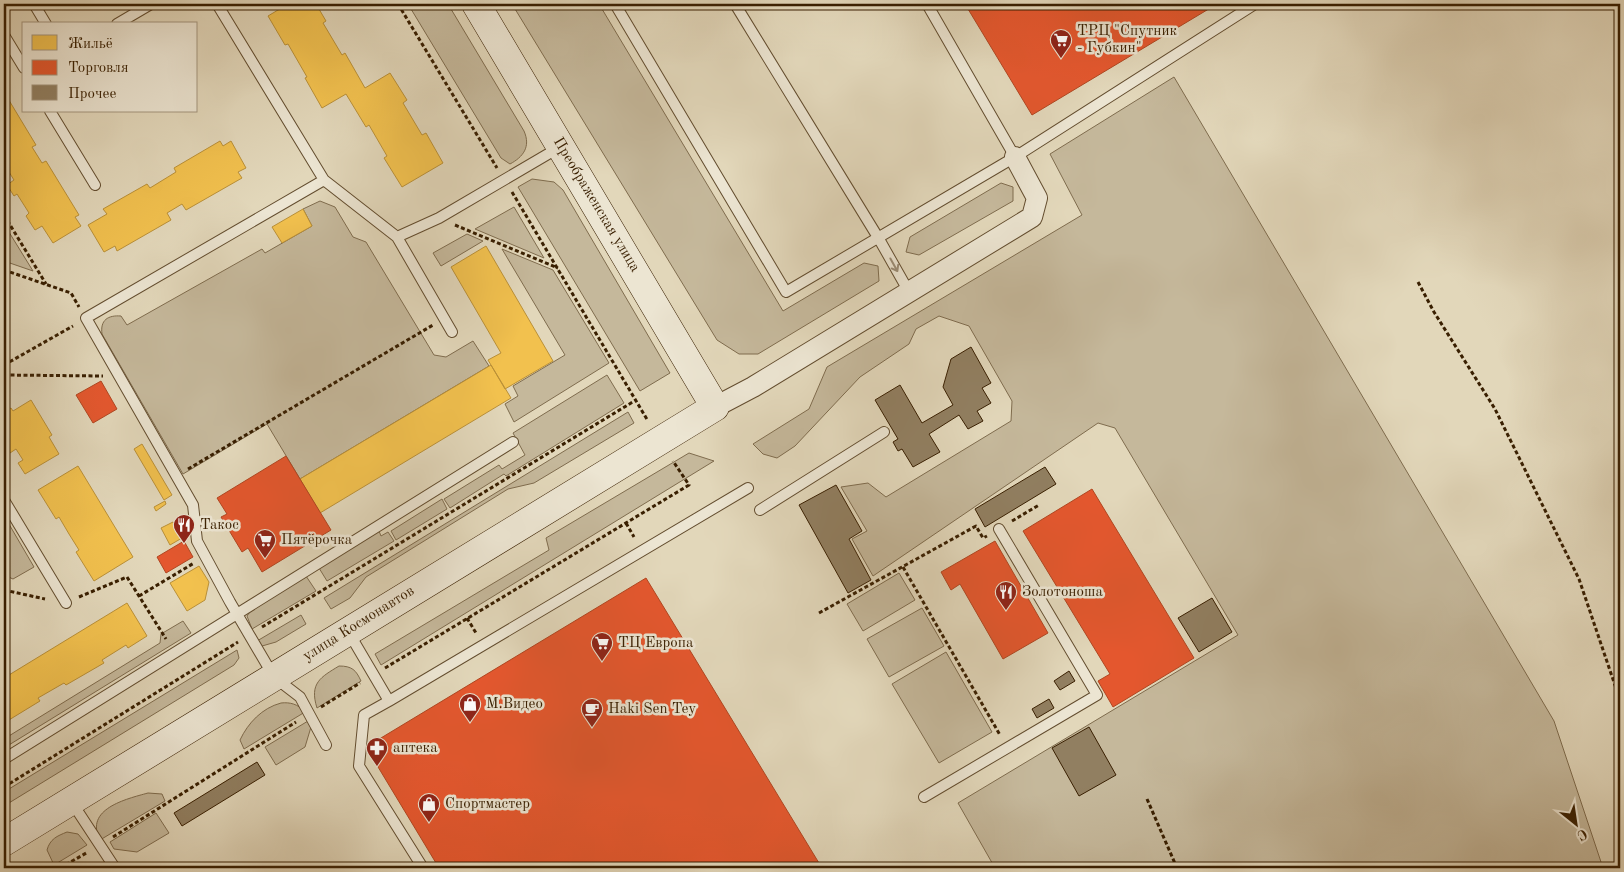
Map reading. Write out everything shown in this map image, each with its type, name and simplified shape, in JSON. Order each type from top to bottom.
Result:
[{"type":"main road","name":"Преображенская улица","points":[[476,4],[562,146],[715,407]]},
{"type":"main road","name":"улица Космонавтов","points":[[4,842],[715,407]]},
{"type":"street","points":[[715,407],[753,387],[1032,217],[1037,198],[1015,158]]},
{"type":"lane","points":[[34,4],[45,22]]},
{"type":"lane","points":[[120,22],[151,4]]},
{"type":"lane","points":[[217,4],[324,180],[397,237],[452,332]]},
{"type":"lane","points":[[615,4],[786,292],[1015,158],[1255,4]]},
{"type":"lane","points":[[735,4],[879,239],[909,292]]},
{"type":"lane","points":[[927,4],[1015,158]]},
{"type":"lane","points":[[4,35],[22,65]]},
{"type":"lane","points":[[51,112],[95,185]]},
{"type":"lane","points":[[397,237],[438,218],[562,146]]},
{"type":"lane","points":[[324,180],[86,318],[194,505],[197,541],[237,614],[274,676],[300,697],[326,745]]},
{"type":"lane","points":[[760,510],[884,432]]},
{"type":"lane","points":[[4,759],[513,442]]},
{"type":"lane","points":[[423,868],[359,766],[364,715],[748,488]]},
{"type":"lane","points":[[4,500],[66,603]]},
{"type":"lane","points":[[924,797],[1097,695],[999,529]]},
{"type":"lane","points":[[348,631],[389,701]]},
{"type":"lane","points":[[71,800],[115,868]]},
{"type":"path","points":[[60,868],[374,674],[689,485],[660,441],[398,4]]},
{"type":"path","points":[[4,215],[46,284]]},
{"type":"path","points":[[438,218],[558,268]]},
{"type":"path","points":[[4,270],[71,293]]},
{"type":"path","points":[[1418,282],[1434,312],[1495,409],[1579,579],[1620,700]]},
{"type":"path","points":[[4,365],[86,318]]},
{"type":"path","points":[[177,476],[444,318]]},
{"type":"path","points":[[4,375],[105,376]]},
{"type":"path","points":[[4,787],[249,635],[636,400]]},
{"type":"path","points":[[819,613],[976,526],[983,538],[1039,505]]},
{"type":"path","points":[[139,596],[205,556]]},
{"type":"path","points":[[903,566],[1007,747]]},
{"type":"path","points":[[4,590],[66,603],[127,577],[168,641]]},
{"type":"path","points":[[1147,799],[1178,868]]},
{"type":"shaded area","points":[[408,4],[448,4],[524,131],[527,142],[526,147],[522,155],[515,161],[510,164],[501,158]]},
{"type":"shaded area","points":[[512,4],[599,4],[783,311],[864,263],[878,266],[879,281],[758,354],[739,354],[717,340]]},
{"type":"shaded area","points":[[1174,77],[1554,721],[1603,868],[995,868],[958,803],[1238,635],[1115,428],[1098,423],[873,576],[852,539],[867,531],[841,487],[868,483],[886,497],[1011,421],[1012,401],[969,326],[939,316],[916,329],[909,344],[860,377],[795,446],[777,458],[763,454],[753,444],[809,409],[827,367],[1082,215],[1050,154]]},
{"type":"shaded area","points":[[532,179],[554,182],[563,190],[670,373],[640,391],[518,187]]},
{"type":"shaded area","points":[[1001,183],[1013,187],[1013,201],[919,255],[906,252],[910,237]]},
{"type":"shaded area","points":[[320,201],[335,207],[353,237],[366,242],[434,355],[446,357],[473,341],[489,366],[300,479],[267,424],[183,474],[102,334],[102,325],[106,319],[112,316],[121,316],[127,325],[262,249],[265,253],[312,226],[303,209]]},
{"type":"shaded area","points":[[514,207],[544,258],[475,229]]},
{"type":"shaded area","points":[[4,224],[33,271],[4,261]]},
{"type":"shaded area","points":[[467,234],[483,241],[441,266],[433,253]]},
{"type":"shaded area","points":[[502,249],[553,270],[609,363],[514,422],[505,404],[518,396],[513,386],[565,355]]},
{"type":"shaded area","points":[[607,375],[624,403],[506,476],[504,474],[450,508],[444,499],[499,465],[502,469],[525,455],[513,433]]},
{"type":"shaded area","points":[[628,412],[634,423],[534,483],[508,489],[366,577],[350,598],[331,609],[324,598]]},
{"type":"shaded area","points":[[689,453],[714,461],[381,665],[375,654],[549,550],[546,538]]},
{"type":"shaded area","points":[[442,499],[447,509],[396,540],[391,531]]},
{"type":"shaded area","points":[[6,519],[34,567],[13,579],[4,575],[4,520]]},
{"type":"shaded area","points":[[379,531],[381,536],[388,532],[394,541],[327,581],[319,568]]},
{"type":"shaded area","points":[[899,573],[915,600],[863,631],[847,604]]},
{"type":"shaded area","points":[[306,576],[316,591],[252,629],[247,616],[252,609]]},
{"type":"shaded area","points":[[922,608],[944,646],[889,677],[867,639]]},
{"type":"shaded area","points":[[301,615],[306,624],[276,642],[262,646],[257,641]]},
{"type":"shaded area","points":[[183,621],[191,633],[4,748],[4,739],[160,643],[161,634]]},
{"type":"shaded area","points":[[237,650],[239,658],[234,665],[4,806],[4,792]]},
{"type":"shaded area","points":[[946,652],[992,732],[939,763],[892,684]]},
{"type":"shaded area","points":[[339,666],[353,669],[361,681],[317,708],[315,692],[318,682]]},
{"type":"shaded area","points":[[281,703],[294,704],[305,712],[244,749],[240,740],[251,722],[268,708]]},
{"type":"shaded area","points":[[308,721],[311,727],[305,747],[276,765],[265,747]]},
{"type":"shaded area","points":[[148,793],[162,794],[165,801],[100,840],[97,829],[98,820],[102,813],[119,802]]},
{"type":"shaded area","points":[[156,813],[169,833],[137,852],[114,849],[110,842]]},
{"type":"shaded area","points":[[67,832],[78,834],[87,845],[54,865],[47,850],[48,846],[54,838]]},
{"type":"building: Жильё","points":[[288,4],[316,4],[326,21],[323,23],[342,55],[345,53],[365,88],[390,73],[407,100],[403,103],[422,135],[426,133],[443,163],[402,187],[384,158],[387,156],[369,125],[366,127],[346,94],[322,108],[288,44],[285,45],[268,16]]},
{"type":"building: Жильё","points":[[4,92],[36,145],[32,147],[42,163],[46,161],[79,215],[75,217],[81,226],[53,243],[42,226],[35,230],[26,216],[29,213],[17,194],[14,196],[7,185],[14,180],[4,164]]},
{"type":"building: Жильё","points":[[220,141],[223,146],[231,141],[246,168],[238,172],[242,178],[186,210],[182,204],[167,213],[171,220],[117,251],[115,246],[104,252],[88,225],[107,214],[103,209],[147,184],[150,188],[176,172],[174,168]]},
{"type":"building: Жильё","points":[[303,209],[312,226],[282,243],[272,227]]},
{"type":"building: Жильё","points":[[486,246],[553,361],[505,389],[488,360],[501,353],[451,267]]},
{"type":"building: Жильё","points":[[491,365],[511,398],[320,513],[300,479]]},
{"type":"building: Жильё","points":[[31,400],[52,435],[49,437],[59,454],[25,474],[18,463],[23,460],[16,449],[4,457],[4,412],[11,408],[13,411]]},
{"type":"building: Жильё","points":[[142,444],[172,495],[164,500],[134,449]]},
{"type":"building: Жильё","points":[[78,466],[133,557],[94,581],[76,552],[79,550],[59,517],[56,519],[38,490]]},
{"type":"building: Жильё","points":[[165,501],[166,504],[156,511],[154,507]]},
{"type":"building: Жильё","points":[[173,522],[182,538],[170,545],[161,528]]},
{"type":"building: Жильё","points":[[199,566],[209,582],[205,600],[187,611],[170,583]]},
{"type":"building: Жильё","points":[[127,603],[147,636],[128,648],[126,645],[102,660],[104,663],[66,685],[64,683],[38,698],[40,701],[4,723],[4,678]]},
{"type":"building: Торговля","name":"ТРЦ \"Спутник - Губкин\"","points":[[965,4],[1217,4],[1032,115]]},
{"type":"building: Торговля","points":[[101,381],[117,409],[93,423],[76,395]]},
{"type":"building: Торговля","points":[[286,456],[331,530],[262,572],[248,548],[242,552],[221,517],[227,514],[217,498]]},
{"type":"building: Торговля","points":[[1092,489],[1194,658],[1113,707],[1098,681],[1110,674],[1023,531]]},
{"type":"building: Торговля","points":[[184,541],[193,557],[166,573],[157,557]]},
{"type":"building: Торговля","name":"Золотоноша","points":[[995,541],[1048,633],[1003,659],[960,584],[951,590],[941,572]]},
{"type":"building: Торговля","name":"ТЦ Европа","points":[[646,578],[822,868],[439,868],[366,747]]},
{"type":"building: Прочее","points":[[971,347],[991,383],[982,388],[991,403],[977,411],[983,421],[968,429],[959,415],[929,434],[940,452],[913,467],[902,449],[898,451],[893,442],[898,439],[875,400],[900,385],[922,423],[953,405],[943,387],[951,359]]},
{"type":"building: Прочее","points":[[1045,467],[1056,484],[985,527],[975,509]]},
{"type":"building: Прочее","points":[[836,485],[862,531],[849,539],[871,580],[848,593],[799,505]]},
{"type":"building: Прочее","points":[[1212,598],[1232,632],[1199,652],[1178,618]]},
{"type":"building: Прочее","points":[[1069,671],[1075,681],[1060,690],[1054,681]]},
{"type":"building: Прочее","points":[[1049,699],[1054,708],[1037,718],[1032,709]]},
{"type":"building: Прочее","points":[[1089,727],[1116,775],[1079,796],[1052,748]]},
{"type":"building: Прочее","points":[[257,762],[265,775],[182,826],[174,813]]},
{"type":"place","name":"ТРЦ \"Спутник - Губкин\"","points":[[1061,59]]},
{"type":"place","name":"Такос","points":[[184,544]]},
{"type":"place","name":"Пятёрочка","points":[[265,559]]},
{"type":"place","name":"Золотоноша","points":[[1006,611]]},
{"type":"place","name":"ТЦ Европа","points":[[602,662]]},
{"type":"place","name":"М.Видео","points":[[470,723]]},
{"type":"place","name":"Haki Sen Tey","points":[[592,728]]},
{"type":"place","name":"аптека","points":[[377,767]]},
{"type":"place","name":"Спортмастер","points":[[429,823]]}]
